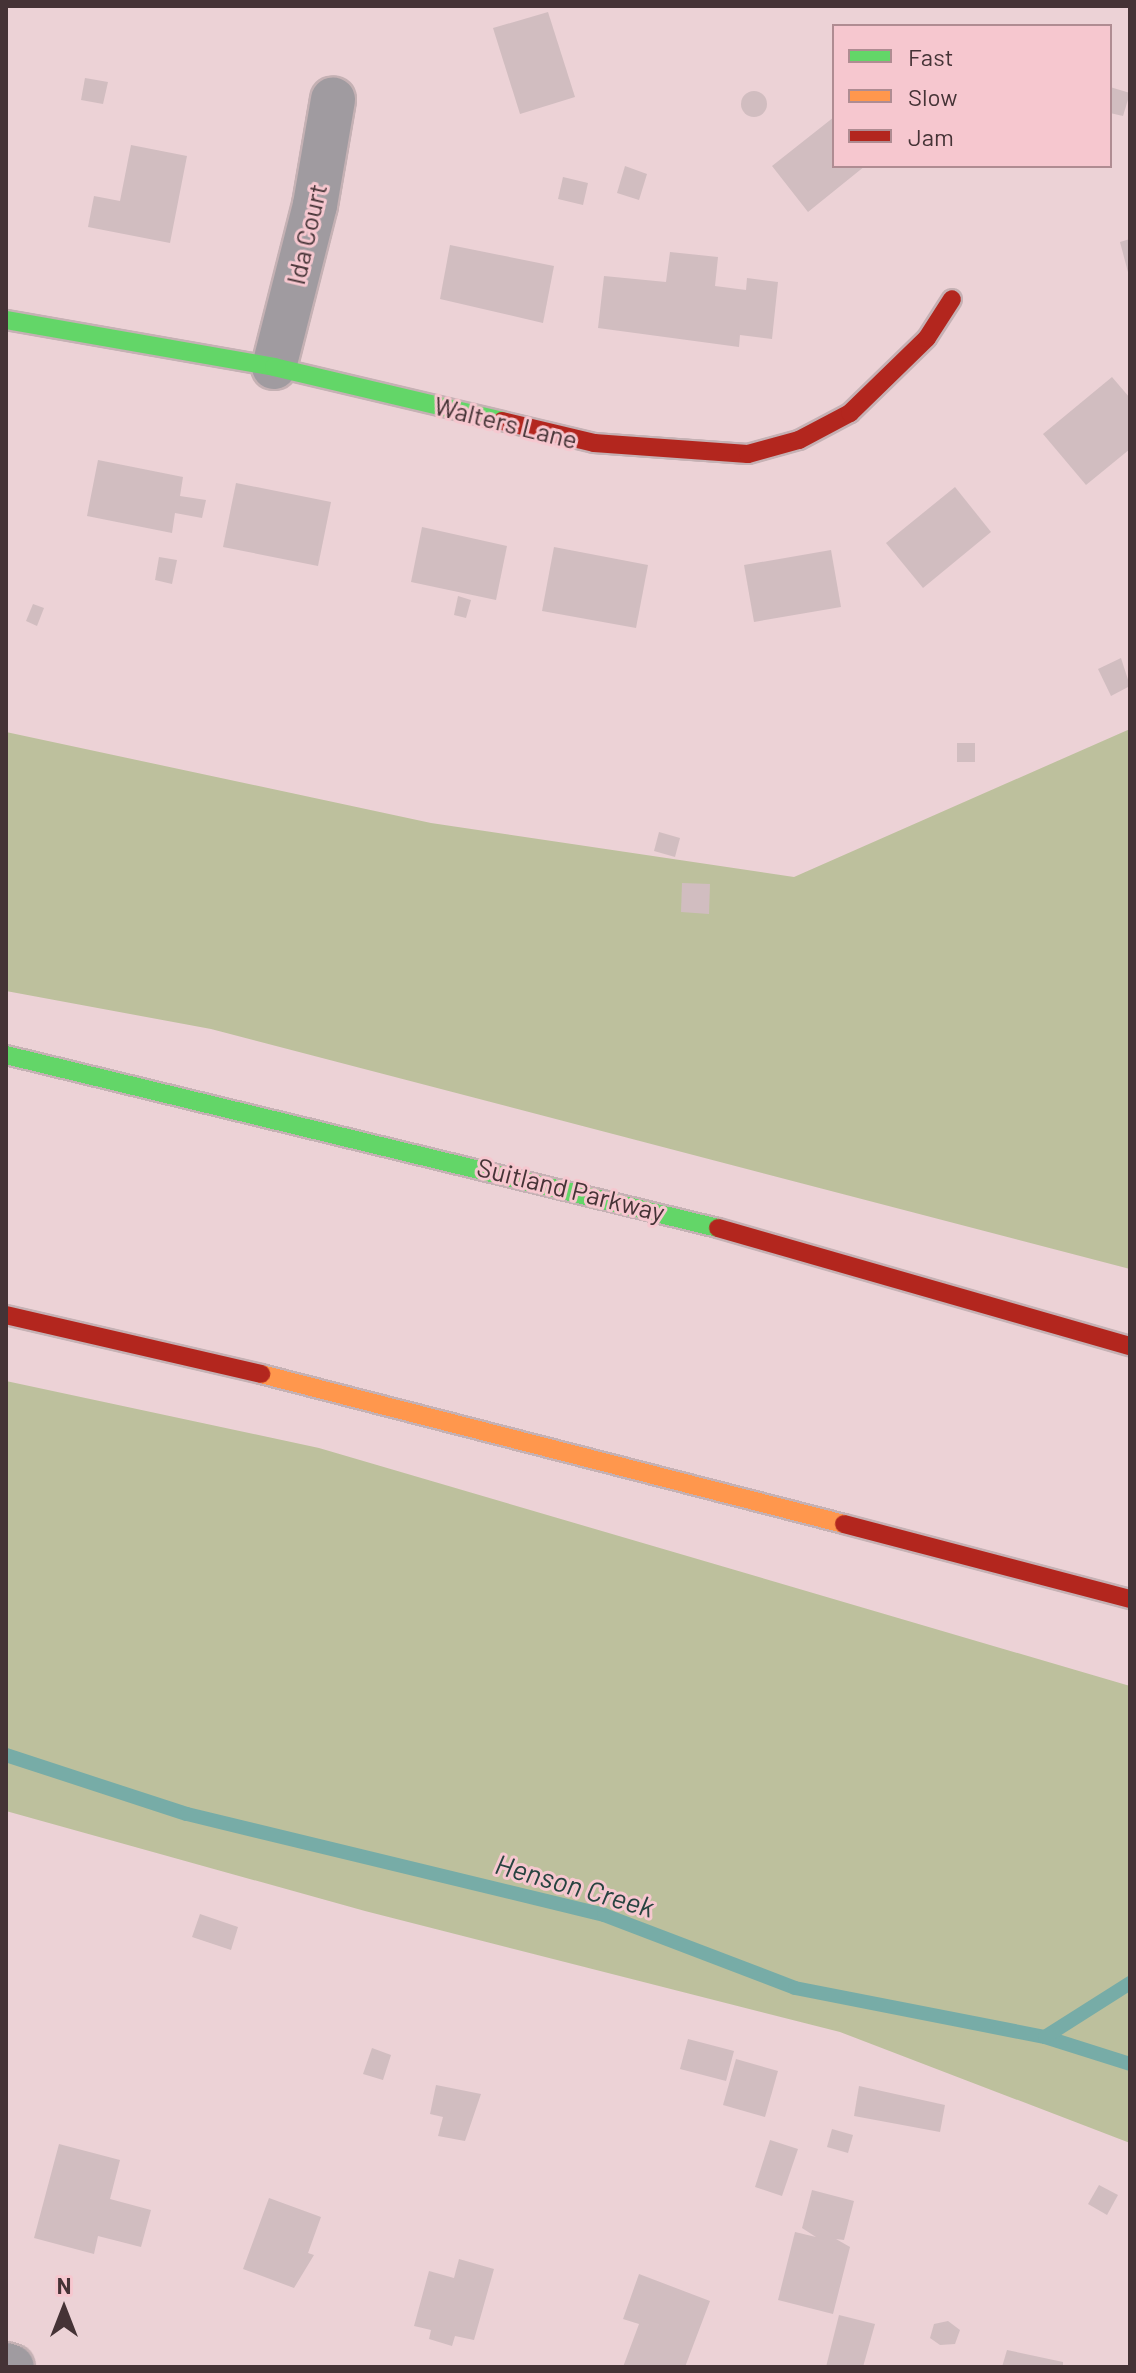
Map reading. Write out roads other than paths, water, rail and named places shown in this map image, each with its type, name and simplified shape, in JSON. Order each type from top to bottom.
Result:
[{"type":"main road","name":"Walters Lane","points":[[6,320],[274,367],[594,443],[748,454],[799,440],[850,413],[927,338],[952,299]]},
{"type":"main road","name":"Suitland Parkway","points":[[6,1055],[644,1207],[1130,1346]]},
{"type":"main road","points":[[6,1315],[327,1390],[1130,1599]]},
{"type":"street","name":"Ida Court","points":[[274,367],[315,205],[333,100]]},
{"type":"street","points":[[6,2365],[12,2367]]},
{"type":"waterway","name":"Henson Creek","points":[[6,1755],[187,1814],[604,1915],[795,1988],[1045,2037],[1130,2064]]},
{"type":"waterway","points":[[1045,2037],[1130,1983]]}]
